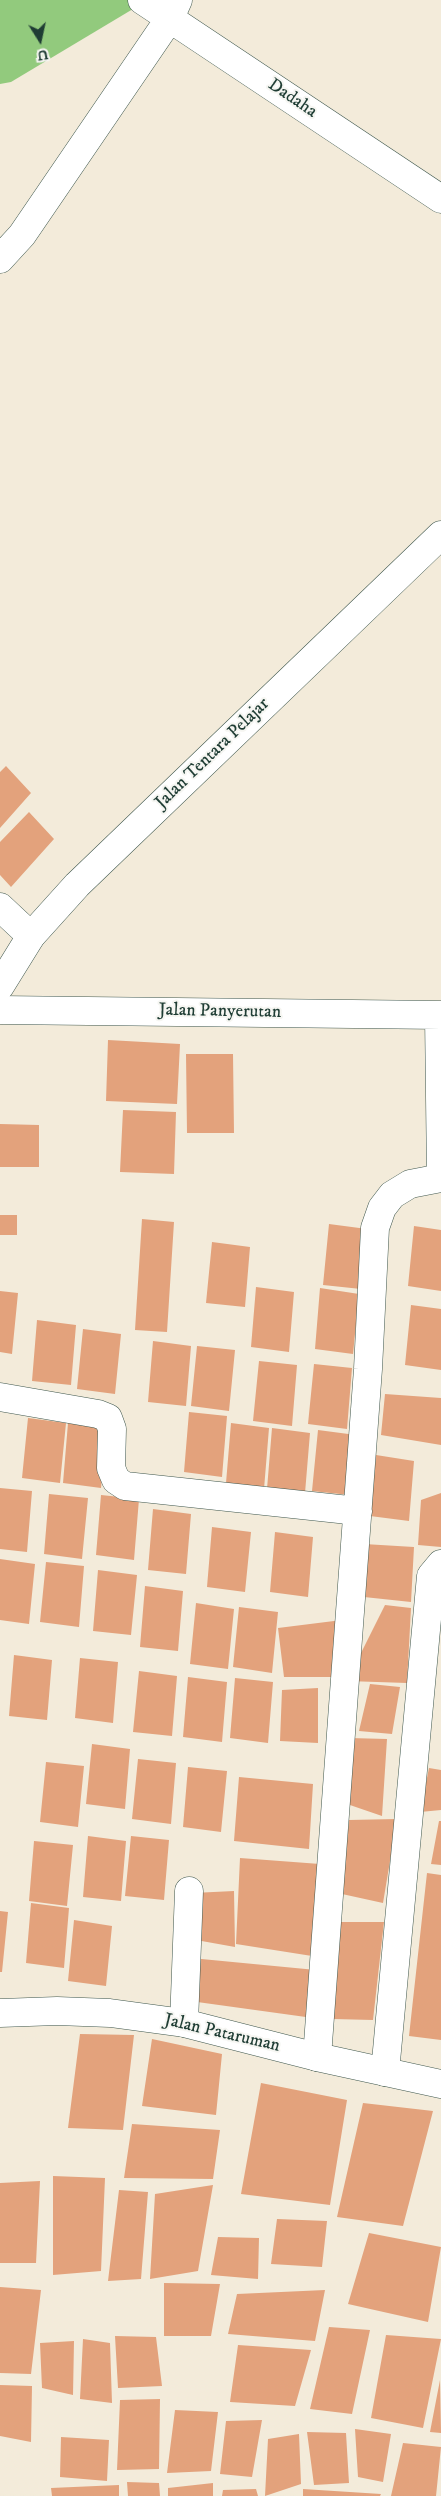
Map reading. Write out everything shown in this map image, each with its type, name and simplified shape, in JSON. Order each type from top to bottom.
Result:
[{"type":"street","name":"Dadaha","points":[[142,0],[174,9],[441,199]]},
{"type":"street","points":[[0,259],[16,244],[174,9]]},
{"type":"street","name":"Jalan Tentara Pelajar","points":[[0,986],[31,936],[77,885],[441,535]]},
{"type":"street","points":[[0,907],[31,936]]},
{"type":"street","name":"Jalan Panyerutan","points":[[0,1010],[440,1015]]},
{"type":"street","points":[[317,2057],[368,1370],[375,1228],[382,1208],[392,1195],[410,1184],[441,1178],[440,1015]]},
{"type":"street","points":[[0,1397],[98,1414],[108,1418],[112,1429],[111,1468],[116,1480],[128,1487],[358,1511]]},
{"type":"street","points":[[385,2072],[431,1576],[441,1564]]},
{"type":"street","points":[[184,2023],[189,1891]]},
{"type":"street","name":"Jalan Pataruman","points":[[0,2013],[57,2011],[110,2013],[184,2023],[317,2057],[441,2084]]},
{"type":"green space","points":[[0,0],[148,0],[11,82],[0,84]]},
{"type":"building","points":[[6,766],[31,793],[0,828],[0,772]]},
{"type":"building","points":[[29,812],[54,839],[11,887],[0,875],[0,842]]},
{"type":"building","points":[[108,1040],[180,1044],[177,1104],[106,1101]]},
{"type":"building","points":[[186,1054],[233,1054],[234,1133],[187,1133]]},
{"type":"building","points":[[123,1110],[176,1112],[174,1174],[120,1172]]},
{"type":"building","points":[[0,1124],[39,1125],[39,1167],[0,1167]]},
{"type":"building","points":[[0,1215],[17,1215],[17,1235],[0,1235]]},
{"type":"building","points":[[142,1219],[174,1222],[167,1332],[135,1330]]},
{"type":"building","points":[[329,1224],[367,1229],[361,1289],[323,1285]]},
{"type":"building","points":[[414,1226],[441,1230],[441,1291],[408,1286]]},
{"type":"building","points":[[212,1242],[250,1247],[245,1307],[206,1303]]},
{"type":"building","points":[[256,1287],[294,1292],[289,1352],[251,1347]]},
{"type":"building","points":[[320,1288],[359,1294],[353,1354],[315,1349]]},
{"type":"building","points":[[0,1291],[18,1293],[12,1354],[0,1352]]},
{"type":"building","points":[[411,1305],[441,1309],[441,1370],[405,1365]]},
{"type":"building","points":[[37,1320],[76,1325],[71,1385],[32,1381]]},
{"type":"building","points":[[83,1329],[121,1334],[115,1394],[77,1389]]},
{"type":"building","points":[[153,1341],[191,1346],[186,1406],[148,1402]]},
{"type":"building","points":[[197,1346],[235,1350],[229,1411],[191,1406]]},
{"type":"building","points":[[259,1361],[297,1365],[292,1426],[253,1421]]},
{"type":"building","points":[[314,1364],[352,1368],[347,1429],[308,1424]]},
{"type":"building","points":[[385,1394],[441,1398],[441,1445],[381,1435]]},
{"type":"building","points":[[189,1412],[227,1416],[222,1477],[184,1472]]},
{"type":"building","points":[[28,1418],[66,1423],[60,1483],[22,1478]]},
{"type":"building","points":[[68,1423],[107,1428],[101,1488],[63,1483]]},
{"type":"building","points":[[231,1423],[269,1428],[264,1489],[226,1483]]},
{"type":"building","points":[[272,1428],[310,1433],[305,1493],[267,1489]]},
{"type":"building","points":[[318,1430],[356,1435],[350,1495],[312,1491]]},
{"type":"building","points":[[376,1455],[414,1461],[409,1521],[370,1516]]},
{"type":"building","points":[[0,1488],[32,1491],[27,1552],[0,1549]]},
{"type":"building","points":[[441,1493],[441,1547],[418,1545],[421,1500]]},
{"type":"building","points":[[49,1494],[88,1498],[82,1559],[44,1554]]},
{"type":"building","points":[[101,1495],[139,1499],[134,1560],[96,1555]]},
{"type":"building","points":[[153,1509],[191,1514],[186,1574],[148,1570]]},
{"type":"building","points":[[212,1527],[251,1532],[245,1592],[207,1587]]},
{"type":"building","points":[[275,1532],[313,1537],[308,1597],[270,1592]]},
{"type":"building","points":[[364,1544],[414,1547],[411,1602],[364,1597]]},
{"type":"building","points":[[0,1559],[35,1564],[29,1624],[0,1620]]},
{"type":"building","points":[[46,1562],[84,1566],[79,1627],[40,1622]]},
{"type":"building","points":[[98,1570],[137,1575],[131,1635],[93,1631]]},
{"type":"building","points":[[145,1586],[183,1591],[178,1651],[140,1647]]},
{"type":"building","points":[[196,1603],[234,1609],[228,1669],[190,1664]]},
{"type":"building","points":[[385,1605],[411,1608],[407,1683],[347,1681]]},
{"type":"building","points":[[239,1607],[278,1612],[272,1673],[233,1667]]},
{"type":"building","points":[[342,1620],[336,1677],[284,1677],[278,1628]]},
{"type":"building","points":[[14,1655],[52,1660],[47,1720],[9,1716]]},
{"type":"building","points":[[80,1658],[118,1662],[113,1723],[75,1718]]},
{"type":"building","points":[[139,1671],[177,1676],[172,1736],[133,1732]]},
{"type":"building","points":[[188,1677],[227,1682],[222,1742],[183,1737]]},
{"type":"building","points":[[235,1678],[273,1682],[268,1743],[230,1738]]},
{"type":"building","points":[[370,1684],[400,1687],[392,1734],[359,1731]]},
{"type":"building","points":[[318,1688],[318,1743],[280,1741],[282,1690]]},
{"type":"building","points":[[349,1738],[387,1739],[382,1816],[347,1804]]},
{"type":"building","points":[[92,1744],[130,1749],[125,1809],[86,1804]]},
{"type":"building","points":[[138,1759],[176,1763],[171,1824],[132,1819]]},
{"type":"building","points":[[46,1762],[84,1766],[78,1827],[40,1822]]},
{"type":"building","points":[[188,1767],[227,1771],[221,1832],[183,1827]]},
{"type":"building","points":[[429,1768],[441,1770],[441,1810],[420,1812]]},
{"type":"building","points":[[239,1777],[313,1784],[309,1849],[234,1841]]},
{"type":"building","points":[[397,1819],[383,1903],[342,1894],[349,1820]]},
{"type":"building","points":[[439,1821],[441,1821],[441,1865],[431,1864]]},
{"type":"building","points":[[88,1836],[126,1841],[121,1901],[83,1897]]},
{"type":"building","points":[[131,1836],[169,1840],[164,1900],[125,1896]]},
{"type":"building","points":[[34,1841],[73,1845],[67,1906],[29,1901]]},
{"type":"building","points":[[240,1858],[320,1864],[312,1956],[236,1944]]},
{"type":"building","points":[[427,1873],[441,1875],[441,2040],[409,2036]]},
{"type":"building","points":[[234,1891],[235,1947],[196,1940],[193,1893]]},
{"type":"building","points":[[31,1903],[69,1908],[64,1968],[26,1963]]},
{"type":"building","points":[[0,1911],[8,1912],[2,1972],[0,1972]]},
{"type":"building","points":[[74,1920],[112,1926],[106,1986],[68,1981]]},
{"type":"building","points":[[335,1922],[384,1922],[373,2020],[333,2019]]},
{"type":"building","points":[[191,1958],[316,1970],[313,2018],[190,2001]]},
{"type":"building","points":[[80,2034],[134,2035],[123,2130],[68,2128]]},
{"type":"building","points":[[152,2039],[222,2054],[216,2115],[142,2106]]},
{"type":"building","points":[[261,2083],[347,2100],[330,2205],[241,2194]]},
{"type":"building","points":[[363,2103],[433,2111],[403,2226],[337,2217]]},
{"type":"building","points":[[132,2124],[220,2130],[213,2179],[124,2178]]},
{"type":"building","points":[[53,2176],[105,2178],[101,2271],[53,2275]]},
{"type":"building","points":[[40,2181],[36,2263],[0,2263],[0,2183]]},
{"type":"building","points":[[213,2185],[198,2271],[150,2279],[155,2194]]},
{"type":"building","points":[[119,2190],[148,2192],[141,2279],[108,2281]]},
{"type":"building","points":[[277,2219],[327,2221],[322,2267],[271,2264]]},
{"type":"building","points":[[369,2233],[441,2247],[428,2322],[348,2304]]},
{"type":"building","points":[[218,2237],[259,2238],[258,2279],[211,2275]]},
{"type":"building","points":[[164,2283],[220,2284],[211,2336],[164,2336]]},
{"type":"building","points":[[0,2287],[41,2290],[31,2374],[0,2373]]},
{"type":"building","points":[[325,2290],[315,2341],[228,2334],[237,2294]]},
{"type":"building","points":[[329,2327],[370,2330],[352,2414],[310,2409]]},
{"type":"building","points":[[386,2335],[441,2339],[423,2428],[371,2418]]},
{"type":"building","points":[[115,2336],[156,2337],[162,2386],[118,2388]]},
{"type":"building","points":[[83,2339],[110,2343],[112,2403],[80,2399]]},
{"type":"building","points":[[74,2341],[73,2395],[42,2388],[40,2343]]},
{"type":"building","points":[[238,2345],[311,2350],[295,2406],[230,2402]]},
{"type":"building","points":[[440,2380],[441,2433],[430,2432]]},
{"type":"building","points":[[0,2385],[32,2386],[31,2442],[0,2436]]},
{"type":"building","points":[[160,2399],[159,2469],[117,2470],[120,2400]]},
{"type":"building","points":[[175,2410],[218,2412],[211,2471],[167,2473]]},
{"type":"building","points":[[262,2420],[252,2477],[220,2474],[226,2421]]},
{"type":"building","points":[[355,2429],[391,2434],[383,2482],[358,2477]]},
{"type":"building","points":[[307,2432],[346,2433],[349,2483],[314,2485]]},
{"type":"building","points":[[299,2434],[301,2484],[265,2496],[268,2439]]},
{"type":"building","points":[[61,2437],[109,2440],[107,2481],[60,2477]]},
{"type":"building","points":[[403,2443],[441,2447],[436,2496],[391,2496]]},
{"type":"building","points":[[127,2482],[159,2483],[160,2496],[128,2496]]},
{"type":"building","points":[[213,2483],[213,2496],[168,2496],[168,2488]]},
{"type":"building","points":[[119,2485],[119,2496],[52,2496],[51,2488]]},
{"type":"building","points":[[256,2489],[258,2496],[222,2496],[223,2490]]},
{"type":"building","points":[[303,2489],[381,2494],[380,2496],[303,2496]]}]
